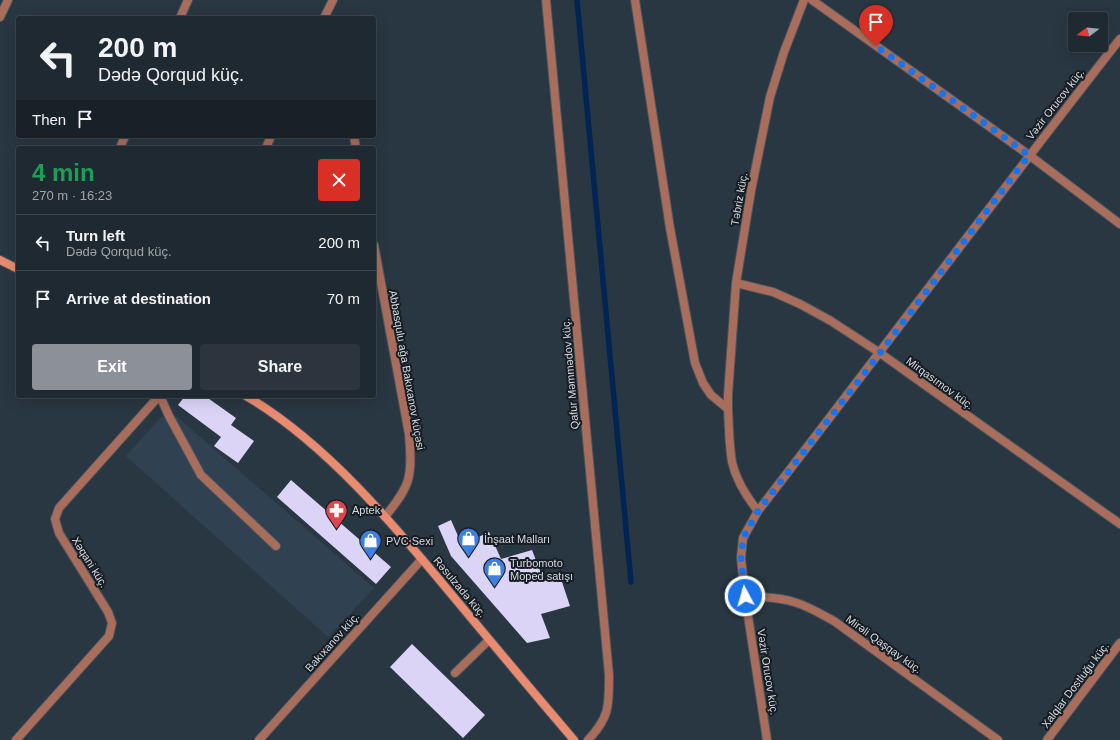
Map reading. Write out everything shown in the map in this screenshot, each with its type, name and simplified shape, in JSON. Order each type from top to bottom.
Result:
[{"type":"main road","points":[[0,260],[16,269]]},
{"type":"main road","name":"Rəsulzadə küç.","points":[[249,398],[286,424],[320,452],[385,517],[574,740]]},
{"type":"street","points":[[0,17],[8,0]]},
{"type":"street","points":[[181,16],[188,0]]},
{"type":"street","points":[[325,16],[333,0]]},
{"type":"street","name":"Qafur Məmmədov küç.","points":[[546,0],[609,675],[609,703],[605,718],[588,740]]},
{"type":"street","points":[[636,0],[670,228],[695,363],[703,383],[711,395],[728,409]]},
{"type":"street","name":"Təbriz küç.","points":[[758,511],[743,490],[732,462],[728,395],[736,283],[751,191],[770,98],[784,52],[804,0]]},
{"type":"street","points":[[812,0],[1029,155],[1120,224]]},
{"type":"street","name":"Vəzir Orucov küç.","points":[[767,740],[745,596],[741,558],[743,538],[758,511],[880,353],[1029,155],[1120,39]]},
{"type":"street","name":"Abbasqulu ağa Bakıxanov küçəsi","points":[[376,256],[409,434],[411,458],[408,481],[399,498],[385,517]]},
{"type":"street","name":"Mirqasımov küç.","points":[[736,283],[773,292],[800,304],[831,321],[880,353],[1120,524]]},
{"type":"street","name":"Xəqani küç.","points":[[16,740],[109,636],[112,623],[108,612],[59,533],[56,519],[59,508],[157,398]]},
{"type":"street","points":[[160,398],[200,475],[276,546]]},
{"type":"street","name":"Bakıxanov küç.","points":[[258,740],[422,559]]},
{"type":"street","name":"Mirəli Qaşqay küç.","points":[[745,596],[793,601],[811,608],[828,618],[998,740]]},
{"type":"street","points":[[455,673],[489,640]]},
{"type":"street","name":"Xalqlar Dostluğu küç.","points":[[1046,740],[1120,643]]},
{"type":"shaded area","points":[[176,416],[374,588],[328,637],[126,456],[161,417]]},
{"type":"building","points":[[183,398],[208,398],[236,418],[231,425],[254,441],[238,463],[214,446],[221,437],[178,405]]},
{"type":"building","points":[[291,480],[391,567],[376,584],[277,497]]},
{"type":"building","points":[[451,520],[462,545],[489,532],[501,559],[532,550],[544,581],[560,576],[570,606],[541,614],[550,638],[527,643],[451,556],[438,526]]},
{"type":"building","points":[[412,644],[485,715],[463,738],[390,667]]},
{"type":"waterway","points":[[577,0],[631,582]]},
{"type":"place","name":"Aptek","points":[[336,530]]},
{"type":"place","name":"İnşaat Malları","points":[[469,558]]},
{"type":"place","name":"PVC Sexi","points":[[370,560]]},
{"type":"place","name":"Turbomoto Moped satışı","points":[[495,588]]},
{"type":"route","points":[[745,596],[741,558],[743,538],[758,511],[880,353],[1029,155],[876,46]]}]
